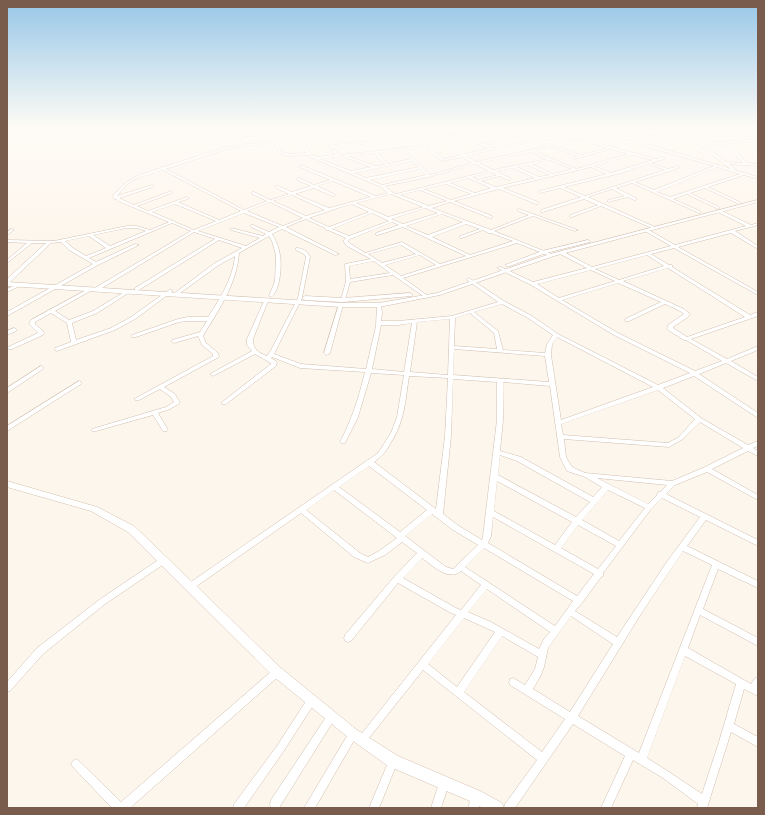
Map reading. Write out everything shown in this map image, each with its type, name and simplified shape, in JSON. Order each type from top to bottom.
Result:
[{"type":"main road","points":[[7,484],[94,509],[131,529],[191,586],[277,672],[357,737],[392,761],[475,796],[497,808]]},
{"type":"street","points":[[115,198],[117,193],[130,181],[175,164]]},
{"type":"street","points":[[332,164],[382,186],[394,194],[465,223],[552,255]]},
{"type":"street","points":[[365,164],[375,168]]},
{"type":"street","points":[[352,172],[392,164]]},
{"type":"street","points":[[417,164],[429,176]]},
{"type":"street","points":[[382,186],[429,176],[472,164]]},
{"type":"street","points":[[478,164],[509,179]]},
{"type":"street","points":[[57,350],[113,329],[170,294],[180,291],[217,264],[262,237],[282,227],[329,210],[375,197],[420,189],[493,171],[529,164]]},
{"type":"street","points":[[529,164],[553,175]]},
{"type":"street","points":[[564,164],[576,170]]},
{"type":"street","points":[[387,219],[475,194],[598,164]]},
{"type":"street","points":[[540,192],[644,164]]},
{"type":"street","points":[[651,164],[668,170]]},
{"type":"street","points":[[711,164],[758,178]]},
{"type":"street","points":[[726,164],[736,171]]},
{"type":"street","points":[[746,164],[758,165]]},
{"type":"street","points":[[301,166],[375,197]]},
{"type":"street","points":[[591,166],[610,174]]},
{"type":"street","points":[[653,192],[717,166]]},
{"type":"street","points":[[514,167],[538,178]]},
{"type":"street","points":[[542,211],[678,167]]},
{"type":"street","points":[[162,168],[243,211],[282,227],[338,254]]},
{"type":"street","points":[[367,179],[421,168]]},
{"type":"street","points":[[669,199],[743,174]]},
{"type":"street","points":[[478,182],[500,175]]},
{"type":"street","points":[[468,177],[496,189]]},
{"type":"street","points":[[298,179],[332,195]]},
{"type":"street","points":[[10,348],[41,334],[31,323],[50,311],[93,290],[194,232],[243,211],[333,180]]},
{"type":"street","points":[[632,182],[699,212]]},
{"type":"street","points":[[447,183],[475,194]]},
{"type":"street","points":[[115,198],[152,186]]},
{"type":"street","points":[[561,186],[647,228],[674,246],[758,294]]},
{"type":"street","points":[[277,187],[329,210]]},
{"type":"street","points":[[705,187],[740,203]]},
{"type":"street","points":[[500,188],[537,203]]},
{"type":"street","points":[[612,188],[635,199]]},
{"type":"street","points":[[420,189],[491,217]]},
{"type":"street","points":[[134,206],[171,192]]},
{"type":"street","points":[[253,193],[326,229],[349,238],[392,221]]},
{"type":"street","points":[[687,193],[750,226]]},
{"type":"street","points":[[609,201],[628,196]]},
{"type":"street","points":[[115,198],[194,232],[245,247]]},
{"type":"street","points":[[148,212],[187,198]]},
{"type":"street","points":[[471,281],[499,268],[544,252],[647,228],[654,228],[758,198]]},
{"type":"street","points":[[7,282],[20,285],[54,288],[379,305],[423,296],[552,255],[699,212],[758,201]]},
{"type":"street","points":[[174,202],[220,221]]},
{"type":"street","points":[[353,203],[470,256]]},
{"type":"street","points":[[571,216],[601,205]]},
{"type":"street","points":[[519,210],[576,230]]},
{"type":"street","points":[[326,229],[372,212]]},
{"type":"street","points":[[377,234],[441,213]]},
{"type":"street","points":[[489,232],[532,215]]},
{"type":"street","points":[[86,258],[172,222]]},
{"type":"street","points":[[428,237],[465,223]]},
{"type":"street","points":[[532,284],[758,224]]},
{"type":"street","points":[[7,241],[62,241],[132,226],[150,231]]},
{"type":"street","points":[[252,226],[270,234],[274,241],[278,255],[277,281],[250,339],[250,345],[255,352],[300,366],[451,378],[552,384]]},
{"type":"street","points":[[232,229],[262,237]]},
{"type":"street","points":[[461,237],[482,229]]},
{"type":"street","points":[[7,234],[12,230]]},
{"type":"street","points":[[731,231],[758,248]]},
{"type":"street","points":[[90,235],[109,248]]},
{"type":"street","points":[[137,289],[218,238]]},
{"type":"street","points":[[349,238],[346,242],[382,264],[423,296]]},
{"type":"street","points":[[62,241],[71,249],[96,264]]},
{"type":"street","points":[[7,262],[30,242]]},
{"type":"street","points":[[7,282],[50,242]]},
{"type":"street","points":[[400,278],[515,242]]},
{"type":"street","points":[[365,254],[402,243],[440,266]]},
{"type":"street","points":[[7,314],[96,264],[137,245]]},
{"type":"street","points":[[269,357],[299,300],[308,257],[306,253],[298,248]]},
{"type":"street","points":[[137,399],[216,357],[216,354],[201,341],[201,333],[224,296],[236,265],[237,252]]},
{"type":"street","points":[[562,253],[687,314],[669,327],[686,339],[758,379]]},
{"type":"street","points":[[382,264],[420,254]]},
{"type":"street","points":[[648,254],[670,266],[749,317]]},
{"type":"street","points":[[327,353],[348,282],[347,265],[375,260]]},
{"type":"street","points":[[559,299],[617,280],[670,266]]},
{"type":"street","points":[[499,268],[559,299],[616,334],[696,374],[758,416]]},
{"type":"street","points":[[348,282],[394,274]]},
{"type":"street","points":[[471,281],[502,302],[530,317],[556,335],[659,388],[699,419],[758,454]]},
{"type":"street","points":[[7,282],[100,286],[137,289],[170,294]]},
{"type":"street","points":[[7,292],[20,285]]},
{"type":"street","points":[[748,288],[758,287]]},
{"type":"street","points":[[180,291],[224,296]]},
{"type":"street","points":[[69,322],[95,312],[128,292]]},
{"type":"street","points":[[342,303],[423,296]]},
{"type":"street","points":[[380,323],[453,317],[472,313],[502,302]]},
{"type":"street","points":[[627,320],[665,302]]},
{"type":"street","points":[[343,442],[355,418],[361,399],[380,323],[379,305]]},
{"type":"street","points":[[50,311],[69,322],[74,343]]},
{"type":"street","points":[[472,313],[496,332],[500,350]]},
{"type":"street","points":[[686,339],[758,314]]},
{"type":"street","points":[[439,515],[447,443],[453,317]]},
{"type":"street","points":[[134,336],[178,321],[188,319],[211,319]]},
{"type":"street","points":[[191,586],[380,455],[394,433],[400,417],[415,321]]},
{"type":"street","points":[[7,333],[14,330]]},
{"type":"street","points":[[174,340],[201,333]]},
{"type":"street","points":[[556,335],[550,339],[548,344],[548,355],[563,457],[566,465],[574,472],[584,475],[649,507]]},
{"type":"street","points":[[452,347],[548,355]]},
{"type":"street","points":[[558,423],[659,388],[758,348]]},
{"type":"street","points":[[213,374],[255,352]]},
{"type":"street","points":[[224,403],[274,366],[274,362],[269,357]]},
{"type":"street","points":[[8,389],[41,368]]},
{"type":"street","points":[[335,487],[422,553],[448,571],[453,572],[484,543],[488,532],[500,420],[500,381]]},
{"type":"street","points":[[7,429],[79,383]]},
{"type":"street","points":[[94,430],[168,408],[177,403],[174,396],[160,387]]},
{"type":"street","points":[[154,412],[165,430]]},
{"type":"street","points":[[560,437],[669,445],[682,438],[699,419]]},
{"type":"street","points":[[527,690],[542,662],[541,654],[545,645],[660,494],[673,483],[707,469],[758,443]]},
{"type":"street","points":[[497,452],[519,459],[594,500]]},
{"type":"street","points":[[370,463],[456,528],[484,543],[579,601]]},
{"type":"street","points":[[707,469],[758,498]]},
{"type":"street","points":[[584,475],[673,483]]},
{"type":"street","points":[[495,477],[621,544]]},
{"type":"street","points":[[556,548],[607,486]]},
{"type":"street","points":[[660,494],[758,543]]},
{"type":"street","points":[[302,510],[357,555],[368,560],[382,553],[432,510]]},
{"type":"street","points":[[490,512],[600,574]]},
{"type":"street","points":[[509,808],[572,717],[682,546],[704,517]]},
{"type":"street","points":[[682,546],[758,585]]},
{"type":"street","points":[[348,638],[397,578],[422,553]]},
{"type":"street","points":[[7,688],[40,651],[102,602],[164,560]]},
{"type":"street","points":[[642,760],[716,564]]},
{"type":"street","points":[[460,567],[556,631]]},
{"type":"street","points":[[397,578],[454,611],[463,613],[500,631],[541,654]]},
{"type":"street","points":[[308,808],[357,737],[423,665],[486,584]]},
{"type":"street","points":[[698,610],[758,642]]},
{"type":"street","points":[[571,612],[619,643]]},
{"type":"street","points":[[459,692],[500,631]]},
{"type":"street","points":[[683,650],[756,691],[758,681]]},
{"type":"street","points":[[423,665],[543,759]]},
{"type":"street","points":[[122,808],[277,672]]},
{"type":"street","points":[[513,682],[642,760],[703,805],[729,726],[741,682]]},
{"type":"street","points":[[238,808],[280,749],[311,701]]},
{"type":"street","points":[[275,804],[331,717]]},
{"type":"street","points":[[729,726],[758,742]]},
{"type":"street","points":[[606,808],[631,754]]},
{"type":"street","points":[[374,808],[392,761]]},
{"type":"street","points":[[76,764],[119,808]]},
{"type":"street","points":[[436,808],[444,784]]},
{"type":"street","points":[[474,808],[475,796]]}]
